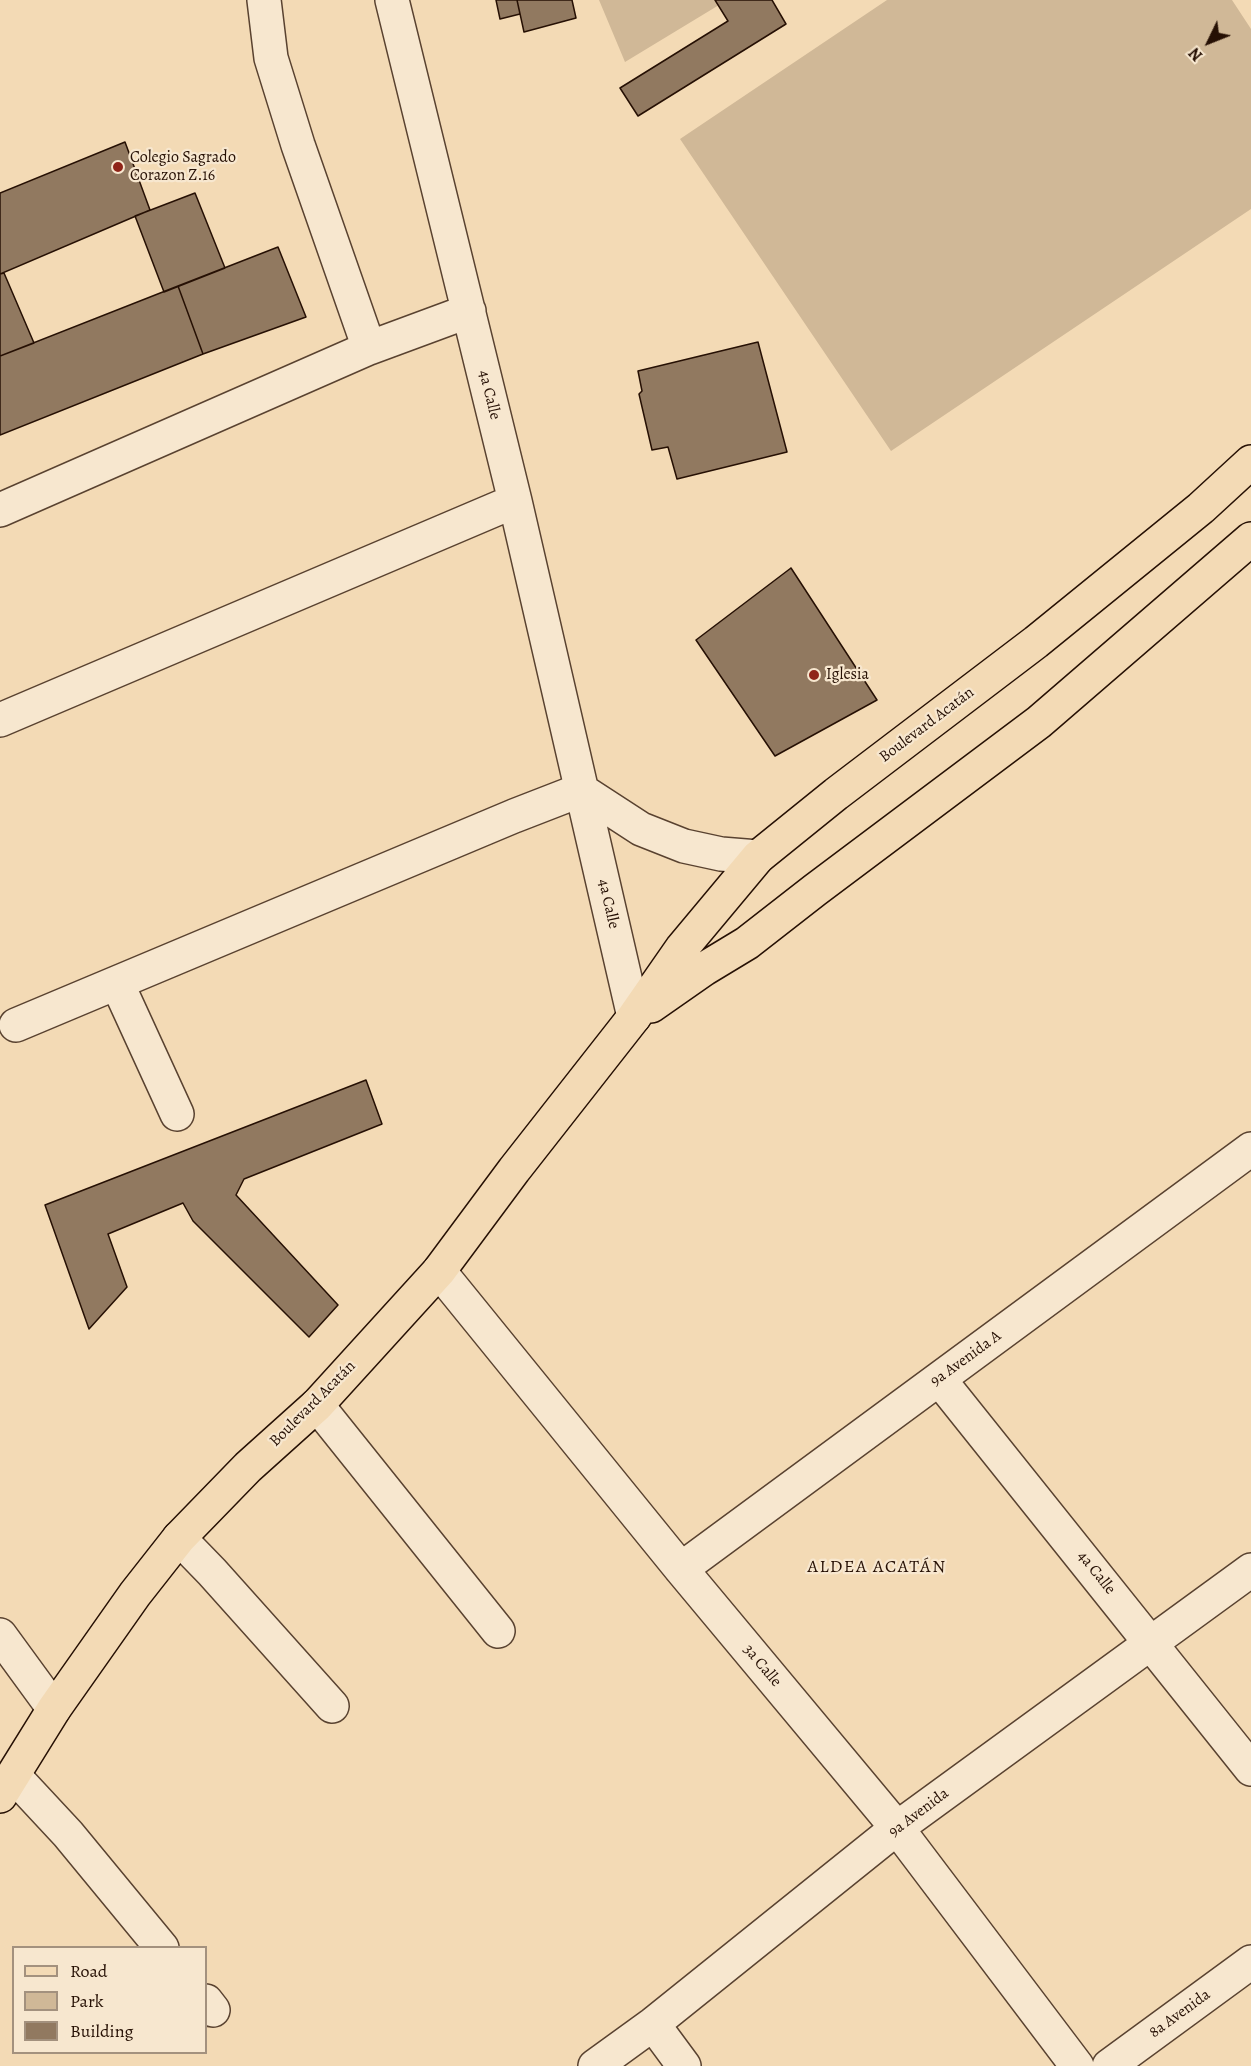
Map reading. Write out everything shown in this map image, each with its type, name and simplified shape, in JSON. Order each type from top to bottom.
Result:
[{"type":"main road","name":"Boulevard Acatán","points":[[7,1786],[54,1709],[135,1594],[178,1538],[248,1467],[317,1405],[439,1271],[514,1170],[634,1017],[693,958],[758,857],[836,794],[1036,642],[1201,508],[1251,462]]},
{"type":"main road","name":"Boulevard Acatán","points":[[693,958],[747,943],[1040,722],[1246,553]]},
{"type":"street","points":[[264,0],[271,58],[298,145],[369,348]]},
{"type":"street","name":"4a Calle","points":[[392,0],[515,501],[634,1017]]},
{"type":"street","points":[[0,510],[369,348],[469,310]]},
{"type":"street","points":[[0,720],[515,501]]},
{"type":"street","points":[[16,1025],[581,790],[641,829],[684,846],[721,854],[758,857]]},
{"type":"street","points":[[117,983],[177,1114]]},
{"type":"street","name":"9a Avenida A","points":[[681,1569],[939,1379],[1245,1164]]},
{"type":"street","name":"3a Calle","points":[[439,1271],[681,1569],[897,1828],[1077,2066]]},
{"type":"street","name":"4a Calle","points":[[939,1379],[1251,1769]]},
{"type":"street","points":[[317,1405],[498,1631]]},
{"type":"street","points":[[178,1538],[212,1572],[332,1706]]},
{"type":"street","name":"9a Avenida","points":[[596,2066],[653,2024],[897,1828],[1251,1570]]},
{"type":"street","points":[[0,1635],[54,1709]]},
{"type":"street","points":[[7,1786],[68,1834],[161,1946]]},
{"type":"street","name":"8a Avenida","points":[[1109,2066],[1251,1962]]},
{"type":"street","points":[[653,2024],[684,2066]]},
{"type":"green space","points":[[599,0],[715,0],[719,5],[625,62]]},
{"type":"green space","points":[[887,0],[1232,0],[1251,29],[1251,209],[891,451],[680,139]]},
{"type":"building","points":[[496,0],[517,0],[520,14],[500,19]]},
{"type":"building","points":[[517,0],[572,0],[576,18],[524,32]]},
{"type":"building","points":[[715,0],[772,0],[786,24],[638,116],[620,88],[728,21]]},
{"type":"building","points":[[125,142],[150,210],[0,274],[0,193]]},
{"type":"building","points":[[195,193],[225,268],[164,292],[135,216]]},
{"type":"building","points":[[278,247],[306,317],[203,354],[178,286]]},
{"type":"building","points":[[4,273],[34,343],[0,356],[0,274]]},
{"type":"building","points":[[178,286],[203,354],[0,435],[0,356]]},
{"type":"building","points":[[758,342],[787,452],[677,479],[668,447],[652,450],[639,394],[642,391],[638,371]]},
{"type":"building","points":[[791,568],[877,700],[775,756],[696,640]]},
{"type":"building","points":[[366,1080],[382,1124],[244,1179],[236,1195],[338,1305],[309,1337],[193,1221],[183,1203],[108,1234],[127,1287],[89,1329],[45,1205]]},
{"type":"place","name":"Colegio Sagrado Corazon Z.16","points":[[118,167]]},
{"type":"place","name":"Iglesia","points":[[814,675]]},
{"type":"district","name":"ALDEA ACATÁN","points":[[877,1568]]}]
